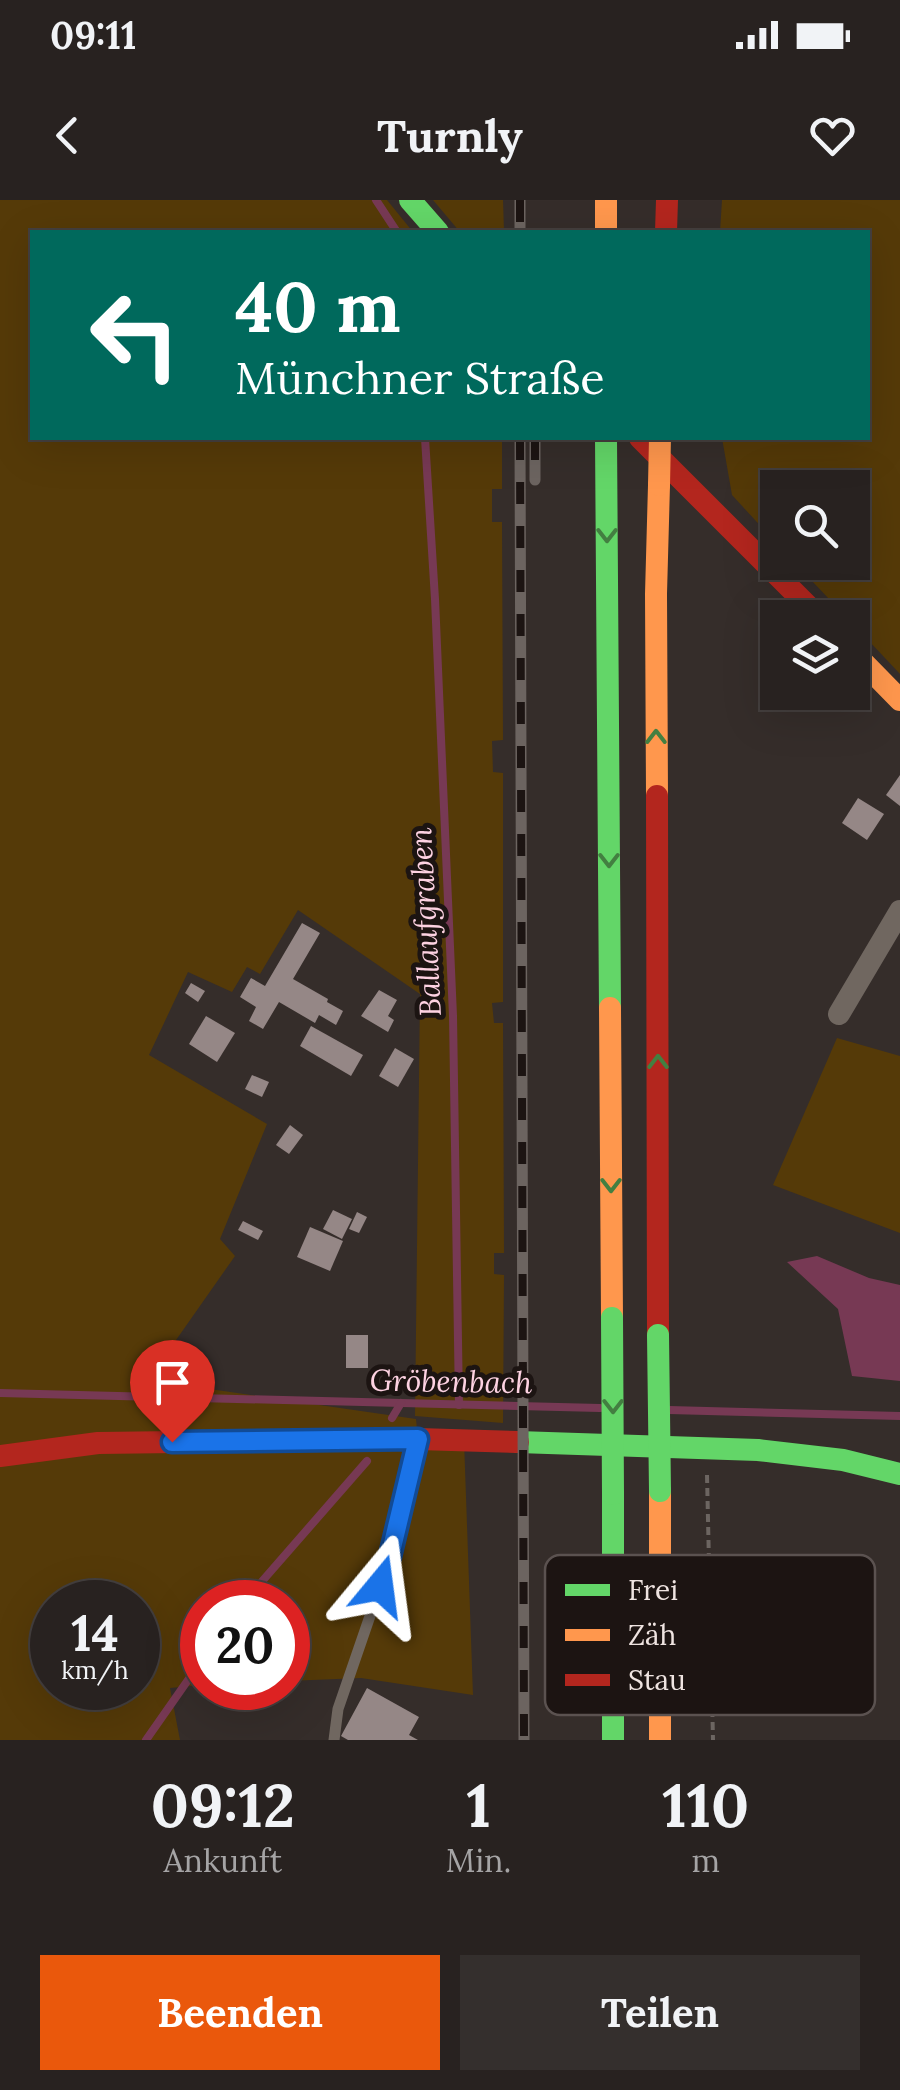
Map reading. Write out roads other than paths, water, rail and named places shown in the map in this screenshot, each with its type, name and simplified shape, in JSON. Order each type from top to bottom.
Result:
[{"type":"main road","points":[[410,200],[436,230]]},
{"type":"main road","points":[[606,200],[606,230]]},
{"type":"main road","points":[[666,230],[667,200]]},
{"type":"main road","points":[[606,440],[613,1555]]},
{"type":"main road","points":[[642,440],[802,600]]},
{"type":"main road","points":[[660,440],[656,594],[660,1555]]},
{"type":"main road","points":[[870,669],[900,700]]},
{"type":"main road","points":[[0,1456],[98,1444],[418,1439],[758,1450],[842,1460],[900,1474]]},
{"type":"street","points":[[839,1014],[900,911]]},
{"type":"lane","points":[[334,1740],[338,1709],[390,1556],[418,1439]]},
{"type":"waterway","points":[[376,200],[396,230]]},
{"type":"waterway","name":"Ballaufgraben","points":[[425,440],[453,1016],[459,1405]]},
{"type":"waterway","name":"Gröbenbach","points":[[0,1393],[600,1408]]},
{"type":"waterway","points":[[392,1418],[401,1403]]},
{"type":"waterway","name":"Gröbenbach","points":[[669,1410],[900,1416]]},
{"type":"waterway","points":[[263,1580],[367,1461]]},
{"type":"waterway","points":[[146,1740],[180,1691]]},
{"type":"railway","points":[[520,200],[520,230]]},
{"type":"railway","points":[[520,440],[524,1740]]},
{"type":"railway","points":[[535,440],[535,480]]}]
